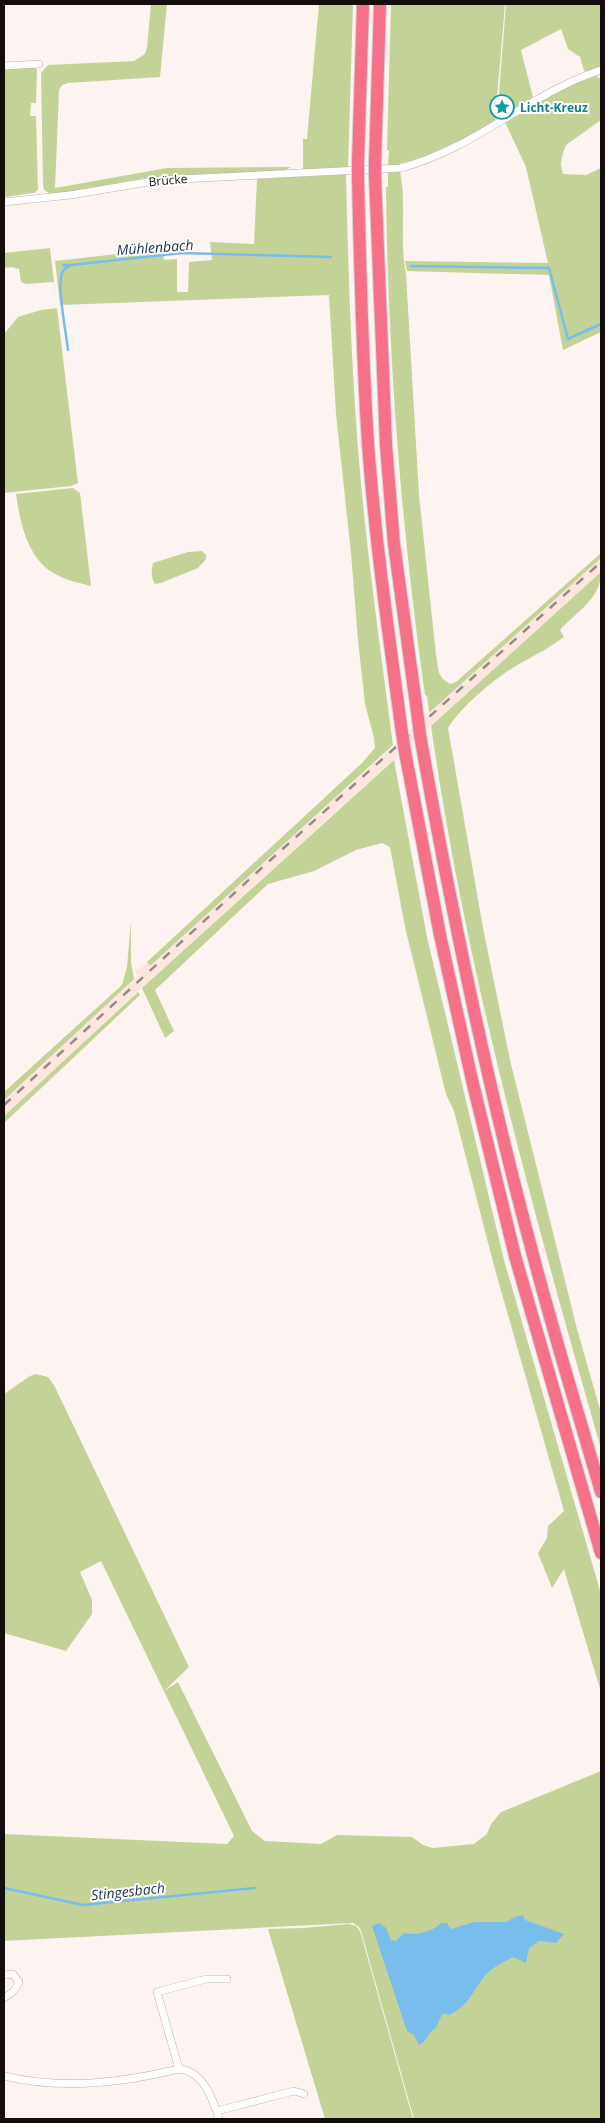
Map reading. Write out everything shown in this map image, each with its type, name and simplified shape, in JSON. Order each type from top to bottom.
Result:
[{"type":"highway","points":[[364,4],[358,178],[368,444],[381,575],[402,733],[440,935],[515,1256],[601,1553]]},
{"type":"highway","points":[[380,4],[375,169],[386,445],[396,554],[420,735],[445,872],[488,1076],[532,1251],[601,1492]]},
{"type":"street","points":[[4,66],[39,64]]},
{"type":"street","name":"Brücke","points":[[4,202],[70,195],[160,180],[384,170],[421,162],[457,146],[556,88],[601,70]]},
{"type":"street","points":[[4,1975],[14,1974],[18,1982],[14,1991],[4,1998]]},
{"type":"street","points":[[179,2069],[157,1992],[206,1979],[227,1979]]},
{"type":"street","points":[[4,2076],[26,2081],[84,2084],[113,2083],[179,2069],[192,2072],[198,2077],[217,2111],[219,2119]]},
{"type":"street","points":[[217,2111],[294,2091],[304,2094]]},
{"type":"shaded area","points":[[601,558],[601,572],[137,992],[4,1116],[4,1100],[137,976],[135,969],[139,969],[147,962],[150,966]]},
{"type":"green space","points":[[151,4],[167,4],[160,77],[68,83],[62,85],[59,90],[55,188],[167,168],[291,167],[284,171],[145,178],[57,194],[44,190],[41,73],[48,65],[134,61],[145,54]]},
{"type":"green space","points":[[319,4],[353,4],[348,168],[303,170],[303,139],[307,139]]},
{"type":"green space","points":[[391,4],[505,4],[495,121],[457,142],[430,154],[388,166],[389,150],[387,150]]},
{"type":"green space","points":[[506,4],[601,4],[601,68],[585,73],[580,57],[568,49],[561,29],[521,50],[533,97],[497,119]]},
{"type":"green space","points":[[4,69],[37,69],[36,103],[31,103],[30,114],[31,116],[36,116],[38,190],[34,193],[4,197]]},
{"type":"green space","points":[[596,76],[601,79],[601,120],[566,145],[561,165],[563,174],[586,175],[601,168],[601,332],[563,350],[549,275],[407,271],[405,261],[548,263],[526,167],[505,122],[561,89]]},
{"type":"green space","points":[[388,171],[400,171],[402,184],[403,248],[419,495],[436,655],[439,673],[443,679],[450,684],[456,682],[601,553],[601,558],[429,713],[409,569],[397,442],[387,251],[386,187],[388,187]]},
{"type":"green space","points":[[346,174],[353,380],[361,486],[393,745],[150,966],[147,962],[362,763],[375,748],[365,704],[358,640],[336,414],[329,295],[60,305],[55,261],[162,249],[164,260],[177,259],[177,292],[188,292],[189,262],[212,260],[210,242],[254,244],[257,179]]},
{"type":"green space","points":[[50,248],[54,282],[26,284],[21,282],[19,269],[12,267],[4,268],[4,253]]},
{"type":"green space","points":[[57,308],[78,483],[71,486],[4,493],[4,334],[18,317],[41,310]]},
{"type":"green space","points":[[73,488],[80,493],[91,586],[61,577],[47,569],[39,561],[32,551],[23,529],[16,494]]},
{"type":"green space","points":[[202,551],[206,555],[206,559],[198,568],[155,584],[152,574],[153,563],[188,552]]},
{"type":"green space","points":[[601,572],[597,590],[560,630],[564,637],[496,679],[469,703],[448,728],[483,928],[510,1060],[577,1329],[601,1413],[601,1449],[527,1180],[482,1000],[446,818],[431,726]]},
{"type":"green space","points":[[394,760],[427,937],[504,1260],[601,1594],[601,1692],[564,1569],[552,1588],[538,1553],[547,1538],[548,1526],[564,1511],[494,1266],[454,1111],[446,1094],[405,927],[390,847],[382,843],[356,850],[314,871],[268,884],[155,990],[174,1031],[165,1038],[142,988]]},
{"type":"green space","points":[[131,921],[131,963],[134,979],[4,1100],[4,1092],[122,985],[127,967]]},
{"type":"green space","points":[[138,992],[140,995],[4,1123],[4,1116]]},
{"type":"green space","points":[[36,1374],[48,1377],[54,1385],[189,1667],[164,1691],[178,1682],[252,1831],[265,1841],[321,1844],[337,1835],[412,1837],[423,1845],[433,1848],[474,1844],[487,1834],[491,1824],[501,1812],[601,1771],[601,2119],[414,2119],[361,1931],[353,1923],[4,1941],[4,1834],[227,1844],[234,1836],[101,1561],[80,1572],[92,1600],[92,1614],[66,1651],[4,1633],[4,1394]]},
{"type":"green space","points":[[349,1924],[356,1926],[360,1931],[413,2119],[325,2119],[268,1929]]},
{"type":"water","points":[[523,1915],[525,1920],[564,1934],[556,1943],[539,1941],[529,1948],[526,1963],[513,1957],[492,1969],[464,2005],[449,2015],[442,2014],[436,2028],[419,2045],[414,2035],[407,2031],[372,1926],[379,1923],[386,1928],[391,1940],[396,1941],[404,1933],[424,1932],[433,1929],[441,1923],[447,1923],[451,1929],[474,1922],[507,1922],[514,1917]]},
{"type":"waterway","name":"Mühlenbach","points":[[68,350],[61,299],[61,280],[62,273],[71,265],[182,253],[331,257]]},
{"type":"waterway","name":"Mühlenbach","points":[[63,265],[69,265]]},
{"type":"waterway","name":"Mühlenbach","points":[[411,266],[549,268],[568,339],[601,324]]},
{"type":"waterway","name":"Stingesbach","points":[[4,1888],[83,1905],[255,1888]]},
{"type":"railway","points":[[4,1105],[266,864],[601,562]]},
{"type":"place","name":"Licht-Kreuz","points":[[502,107]]}]
